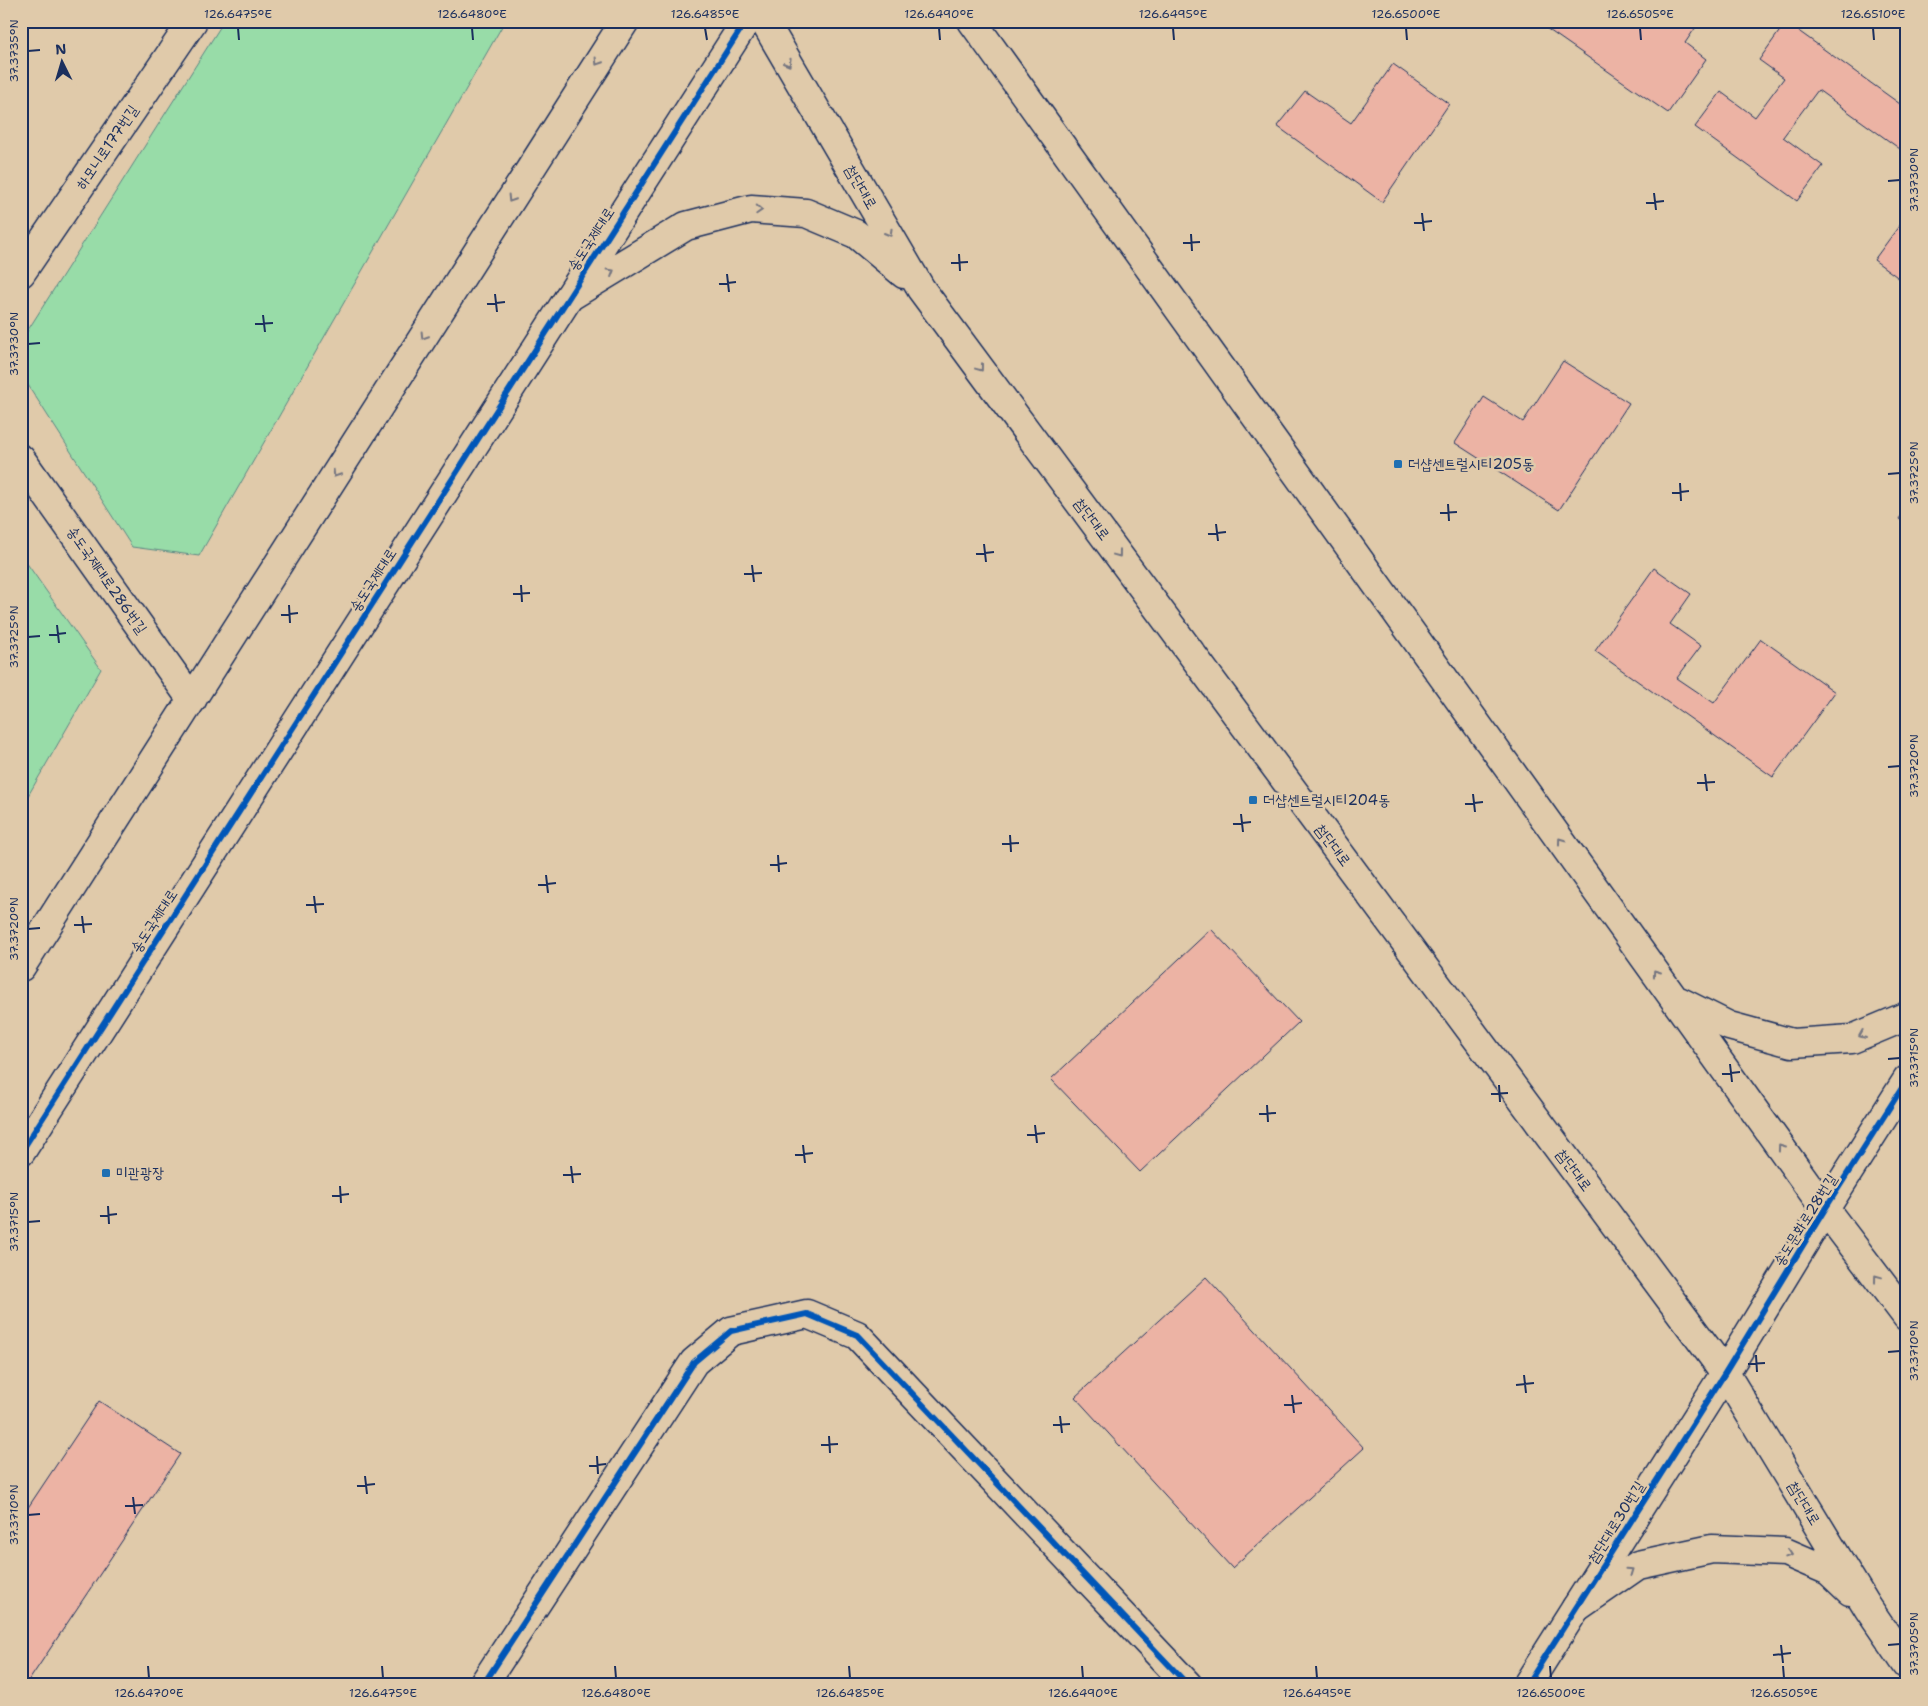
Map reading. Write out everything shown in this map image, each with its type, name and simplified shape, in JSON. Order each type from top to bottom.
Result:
[{"type":"street","name":"하모니로177번길","points":[[21,273],[193,21]]},
{"type":"street","points":[[21,966],[625,21]]},
{"type":"street","name":"송도국제대로","points":[[21,1152],[746,21]]},
{"type":"street","name":"첨단대로","points":[[764,21],[921,289],[1725,1373],[1868,1608],[1907,1666]]},
{"type":"street","points":[[972,21],[1825,1209],[1907,1317]]},
{"type":"street","points":[[569,297],[686,226],[751,209],[806,213],[856,234],[921,289]]},
{"type":"street","name":"송도국제대로286번길","points":[[21,459],[192,700]]},
{"type":"street","points":[[1674,998],[1729,1026],[1792,1043],[1852,1039],[1907,1016]]},
{"type":"street","name":"송도문화로28번길","points":[[1725,1373],[1825,1209],[1907,1080]]},
{"type":"street","points":[[483,1685],[694,1362],[731,1332],[807,1314],[857,1335],[1188,1685]]},
{"type":"street","name":"첨단대로30번길","points":[[1527,1685],[1725,1373]]},
{"type":"street","points":[[1576,1608],[1638,1565],[1712,1549],[1785,1552],[1828,1572],[1868,1608]]},
{"type":"green space","points":[[224,21],[505,21],[199,556],[132,547],[21,374],[21,341]]},
{"type":"green space","points":[[21,555],[101,669],[21,808]]},
{"type":"building","points":[[1551,21],[1700,21],[1685,43],[1706,59],[1668,113],[1546,28]]},
{"type":"building","points":[[1786,22],[1907,109],[1907,154],[1818,90],[1783,137],[1823,166],[1797,201],[1695,127],[1721,92],[1755,117],[1784,78],[1759,60]]},
{"type":"building","points":[[1393,64],[1449,104],[1382,202],[1277,126],[1305,91],[1351,123]]},
{"type":"building","points":[[1907,215],[1907,270],[1900,279],[1874,260]]},
{"type":"building","points":[[1563,361],[1629,403],[1559,510],[1455,443],[1484,397],[1523,422]]},
{"type":"building","points":[[1907,507],[1907,525],[1899,519]]},
{"type":"building","points":[[1654,568],[1691,594],[1670,624],[1701,646],[1677,678],[1714,703],[1761,639],[1835,692],[1773,777],[1595,651]]},
{"type":"building","points":[[1211,929],[1299,1022],[1140,1172],[1051,1079]]},
{"type":"building","points":[[1206,1277],[1364,1448],[1232,1568],[1075,1397]]},
{"type":"building","points":[[99,1401],[180,1454],[26,1685],[21,1685],[21,1518]]},
{"type":"cycle path","points":[[21,1152],[746,21]]},
{"type":"cycle path","points":[[1527,1685],[1725,1373],[1825,1209],[1907,1080]]},
{"type":"cycle path","points":[[483,1685],[694,1362],[731,1331],[807,1314],[857,1335],[1188,1685]]},
{"type":"place","name":"더샵센트럴시티205동","points":[[1398,464]]},
{"type":"place","name":"더샵센트럴시티204동","points":[[1253,800]]},
{"type":"place","name":"미관광장","points":[[106,1173]]}]
